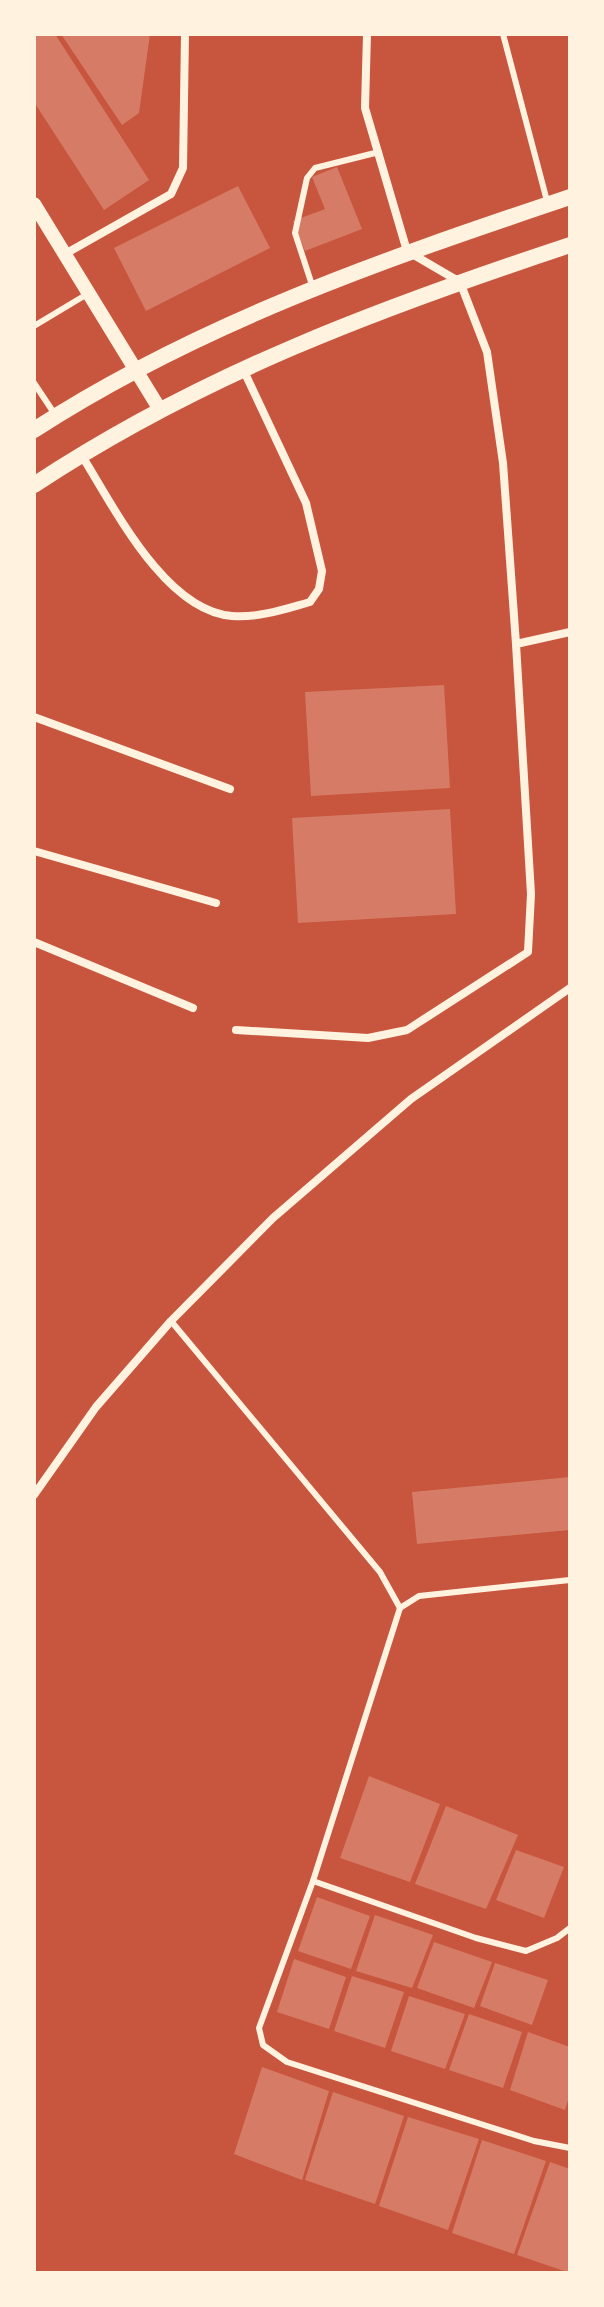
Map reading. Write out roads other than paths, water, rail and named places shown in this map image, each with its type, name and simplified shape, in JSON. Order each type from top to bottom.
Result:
[{"type":"main road","points":[[34,430],[138,369],[313,288],[407,251],[570,197]]},
{"type":"main road","points":[[34,485],[159,408],[242,368],[324,332],[570,245]]},
{"type":"street","points":[[65,254],[171,194],[183,168],[185,34]]},
{"type":"street","points":[[236,1030],[368,1038],[407,1030],[528,952],[531,894],[516,644],[503,463],[487,352],[460,282],[407,251],[365,108],[367,34]]},
{"type":"street","points":[[34,204],[138,369],[159,408]]},
{"type":"street","points":[[81,454],[150,559],[182,595],[206,609],[231,616],[267,614],[310,602],[319,589],[322,571],[306,503],[242,368]]},
{"type":"street","points":[[516,644],[570,632]]},
{"type":"street","points":[[34,717],[230,789]]},
{"type":"street","points":[[34,851],[216,903]]},
{"type":"street","points":[[34,942],[193,1008]]},
{"type":"street","points":[[34,1495],[96,1407],[171,1321],[273,1218],[411,1099],[570,988]]},
{"type":"lane","points":[[503,34],[548,205]]},
{"type":"lane","points":[[313,288],[295,233],[307,178],[315,168],[379,152]]},
{"type":"lane","points":[[34,326],[89,292]]},
{"type":"lane","points":[[34,383],[56,416]]},
{"type":"lane","points":[[171,1321],[380,1572],[400,1608]]},
{"type":"lane","points":[[570,1580],[419,1596],[400,1608],[313,1881],[259,2028],[263,2045],[287,2062],[534,2141],[570,2148]]},
{"type":"lane","points":[[313,1881],[476,1938],[526,1951],[557,1938],[570,1928]]}]
